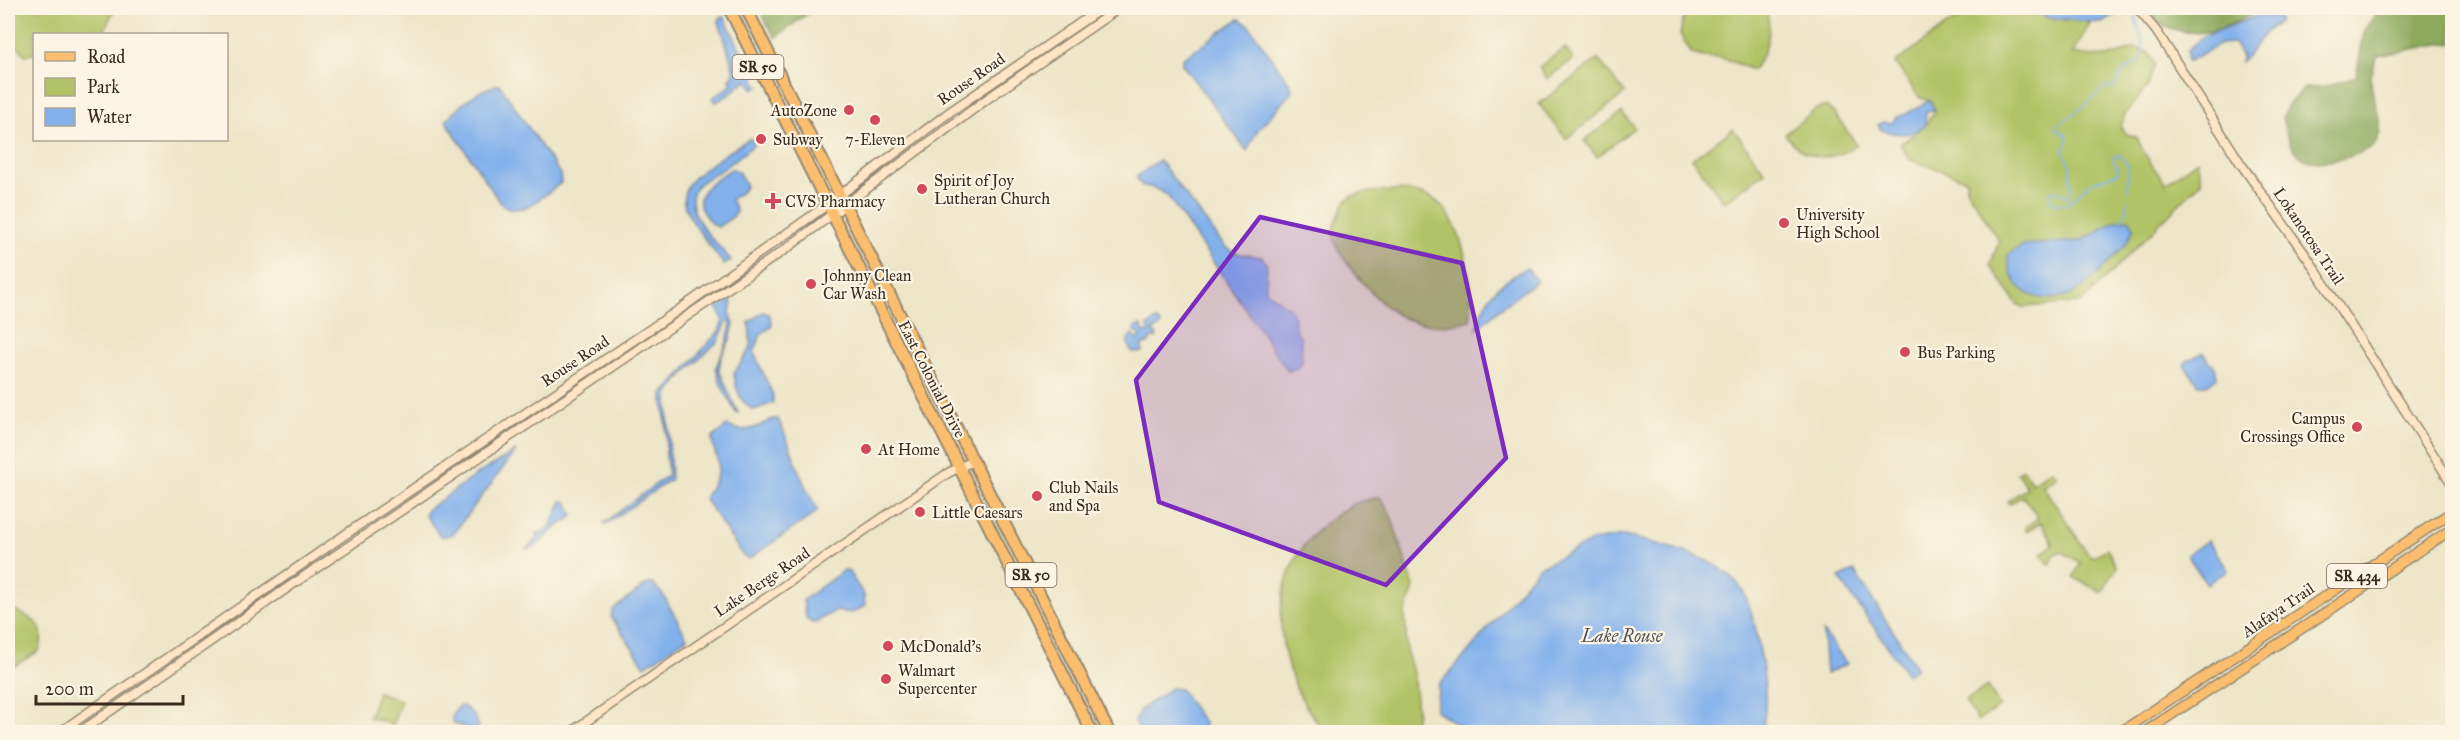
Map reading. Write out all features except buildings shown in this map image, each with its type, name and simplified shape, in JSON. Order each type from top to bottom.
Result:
[{"type":"highway","name":"East Colonial Drive","points":[[729,8],[1048,645],[1096,732]]},
{"type":"highway","name":"East Colonial Drive","points":[[746,8],[1109,732]]},
{"type":"highway","points":[[1048,645],[1058,655],[1073,661]]},
{"type":"main road","name":"Alafaya Trail","points":[[2121,732],[2452,512]]},
{"type":"main road","name":"Alafaya Trail","points":[[2145,732],[2452,529]]},
{"type":"main road","points":[[2226,680],[2227,670],[2237,656]]},
{"type":"main road","points":[[2210,690],[2218,679],[2216,670]]},
{"type":"street","name":"Rouse Road","points":[[60,732],[346,534],[643,334],[840,195],[951,111],[1102,8]]},
{"type":"street","name":"Rouse Road","points":[[80,732],[601,374],[718,297],[846,206],[987,99],[1119,8]]},
{"type":"street","name":"Lokanotosa Trail","points":[[2137,8],[2152,24],[2237,159],[2309,260],[2452,484]]},
{"type":"street","points":[[601,374],[607,362],[643,334]]},
{"type":"street","name":"Lake Berge Road","points":[[571,732],[950,471],[973,461]]},
{"type":"highlighted area","points":[[1260,217],[1462,263],[1506,458],[1386,585],[1159,502],[1136,380]]},
{"type":"green space","points":[[8,8],[114,9],[103,33],[33,33],[33,54],[25,55],[8,34]]},
{"type":"green space","points":[[758,8],[815,8],[775,38]]},
{"type":"green space","points":[[1692,8],[1765,8],[1769,25],[1768,40],[1753,70],[1722,58],[1692,54],[1680,34],[1683,20]]},
{"type":"green space","points":[[1975,8],[1996,8],[2012,14],[2041,15],[2048,18],[2091,22],[2072,54],[2107,57],[2136,48],[2148,52],[2155,64],[2148,86],[2124,116],[2121,128],[2127,134],[2137,137],[2144,153],[2165,184],[2197,160],[2201,181],[2199,184],[2079,303],[2023,307],[2017,304],[1990,265],[1999,241],[1966,188],[1966,179],[1910,160],[1900,144],[1925,126],[1935,110],[1930,101],[1920,98],[1895,63],[1951,22],[1966,16]]},
{"type":"green space","points":[[2146,8],[2272,8],[2220,29],[2189,32],[2159,23]]},
{"type":"green space","points":[[2380,8],[2452,8],[2452,44],[2444,43],[2378,56],[2371,75],[2371,85],[2380,122],[2380,132],[2374,146],[2360,153],[2329,161],[2310,161],[2303,158],[2291,145],[2285,128],[2282,117],[2288,105],[2304,88],[2325,87],[2356,77],[2364,32]]},
{"type":"green space","points":[[1565,48],[1573,59],[1547,79],[1539,67]]},
{"type":"green space","points":[[1598,59],[1625,93],[1566,139],[1539,104]]},
{"type":"green space","points":[[1826,106],[1835,114],[1857,145],[1828,157],[1809,154],[1792,143],[1785,134],[1816,109]]},
{"type":"green space","points":[[1622,112],[1634,128],[1597,157],[1584,141]]},
{"type":"green space","points":[[1733,129],[1765,172],[1724,202],[1692,159]]},
{"type":"green space","points":[[1402,190],[1433,199],[1452,221],[1465,254],[1469,273],[1470,320],[1434,325],[1415,322],[1398,315],[1381,302],[1351,269],[1337,247],[1334,229],[1341,208],[1347,200],[1352,196],[1367,192]]},
{"type":"green space","points":[[2022,469],[2032,483],[2052,470],[2057,476],[2043,486],[2088,554],[2093,557],[2107,549],[2117,567],[2102,593],[2073,577],[2081,563],[2061,551],[2055,554],[2050,565],[2041,554],[2053,545],[2041,522],[2027,531],[2025,527],[2038,518],[2023,496],[2009,504],[2007,501],[2027,488],[2017,473]]},
{"type":"green space","points":[[1380,497],[1390,513],[1414,587],[1405,614],[1407,653],[1413,672],[1417,711],[1414,732],[1326,732],[1311,714],[1298,692],[1289,669],[1283,645],[1281,620],[1283,595],[1290,572],[1301,550],[1318,530],[1353,504]]},
{"type":"green space","points":[[8,607],[36,622],[41,633],[41,641],[39,651],[8,670]]},
{"type":"green space","points":[[1987,686],[2000,706],[1978,721],[1965,701]]},
{"type":"green space","points":[[378,692],[401,700],[393,725],[369,717]]},
{"type":"water","points":[[2065,8],[2124,9],[2102,23],[2048,18],[2041,15]]},
{"type":"water","points":[[2259,15],[2280,18],[2279,22],[2267,31],[2241,62],[2242,56],[2234,43],[2220,44],[2187,62],[2187,50],[2204,36]]},
{"type":"water","points":[[724,16],[759,87],[754,89],[746,80],[729,95],[716,102],[712,98],[731,85],[730,79],[734,74],[719,22]]},
{"type":"water","points":[[1239,19],[1248,24],[1292,87],[1291,93],[1257,131],[1247,151],[1182,64],[1182,59]]},
{"type":"water","points":[[499,84],[560,174],[561,183],[532,204],[518,209],[501,204],[446,121],[470,98]]},
{"type":"water","points":[[1930,101],[1935,110],[1926,111],[1925,126],[1919,130],[1899,134],[1881,130],[1878,125],[1884,122],[1892,123],[1896,117]]},
{"type":"water","points":[[751,138],[754,145],[700,183],[692,195],[692,205],[702,225],[731,260],[724,265],[688,213],[684,205],[685,193],[688,185],[699,173]]},
{"type":"water","points":[[1159,160],[1225,247],[1235,253],[1262,257],[1267,264],[1266,291],[1290,308],[1296,331],[1301,337],[1302,362],[1297,368],[1288,371],[1167,195],[1154,188],[1141,185],[1136,177]]},
{"type":"water","points":[[731,169],[738,171],[746,186],[743,191],[731,199],[736,211],[734,216],[718,227],[713,225],[704,214],[700,200],[702,193],[712,182]]},
{"type":"water","points":[[2129,219],[2134,227],[2126,244],[2076,292],[2063,297],[2040,298],[2021,288],[2014,279],[2008,255],[2023,245],[2081,241],[2116,221]]},
{"type":"water","points":[[1527,268],[1537,281],[1477,329],[1488,299],[1500,285]]},
{"type":"water","points":[[730,297],[732,304],[730,312],[734,324],[730,340],[721,357],[719,370],[738,413],[721,385],[716,367],[727,342],[731,324],[728,320],[718,341],[681,377],[667,396],[671,479],[605,525],[604,523],[668,475],[663,394],[719,331],[723,320],[717,306]]},
{"type":"water","points":[[763,312],[769,314],[772,323],[771,327],[761,334],[754,353],[773,395],[773,403],[754,410],[739,394],[734,373],[751,348],[749,322]]},
{"type":"water","points":[[1156,320],[1161,324],[1159,328],[1152,331],[1157,335],[1156,338],[1151,338],[1148,344],[1141,345],[1143,352],[1136,353],[1131,350],[1128,339],[1132,334],[1135,339],[1140,338],[1140,335],[1134,331],[1135,327],[1141,325],[1145,334],[1149,332],[1148,326]]},
{"type":"water","points":[[2203,353],[2215,367],[2217,378],[2207,385],[2199,385],[2184,365],[2188,360]]},
{"type":"water","points":[[778,419],[817,512],[749,559],[744,557],[706,501],[705,496],[714,483],[718,468],[712,438],[727,426],[745,430]]},
{"type":"water","points":[[516,451],[453,534],[441,537],[425,515],[427,510],[476,475]]},
{"type":"water","points":[[562,501],[567,502],[573,515],[556,527],[539,544],[527,549],[539,536],[536,534],[549,529]]},
{"type":"water","name":"Lake Rouse","points":[[1624,536],[1689,553],[1705,560],[1733,578],[1742,590],[1753,619],[1763,671],[1765,702],[1762,732],[1469,732],[1435,710],[1439,684],[1539,567],[1593,541]]},
{"type":"water","points":[[2208,540],[2228,570],[2207,584],[2187,555]]},
{"type":"water","points":[[844,570],[848,571],[864,595],[865,606],[852,613],[835,611],[814,623],[810,622],[806,618],[803,600]]},
{"type":"water","points":[[1854,571],[1917,668],[1907,674],[1839,578]]},
{"type":"water","points":[[647,584],[653,584],[664,596],[687,638],[645,666],[611,617],[613,610]]},
{"type":"water","points":[[1823,632],[1847,664],[1826,674]]},
{"type":"water","points":[[1171,688],[1180,689],[1204,723],[1203,732],[1141,732],[1135,722],[1140,710]]},
{"type":"water","points":[[459,706],[464,706],[474,716],[479,726],[475,730],[455,724],[452,720]]},
{"type":"waterway","points":[[2128,192],[2128,165],[2120,155],[2112,157],[2118,170],[2117,173],[2085,187],[2068,203],[2057,204],[2050,200],[2049,194],[2052,190],[2068,196],[2071,189],[2070,165],[2063,152],[2068,140],[2065,134],[2056,129],[2056,126],[2081,109],[2108,85],[2114,88],[2124,70],[2141,61],[2142,42],[2133,8]]},
{"type":"waterway","points":[[2121,220],[2127,210],[2128,199]]},
{"type":"place","name":"AutoZone","points":[[849,110]]},
{"type":"place","name":"7-Eleven","points":[[875,120]]},
{"type":"place","name":"Subway","points":[[761,139]]},
{"type":"place","name":"Spirit of Joy Lutheran Church","points":[[922,189]]},
{"type":"place","name":"CVS Pharmacy","points":[[773,201]]},
{"type":"place","name":"University High School","points":[[1784,223]]},
{"type":"place","name":"Johnny Clean Car Wash","points":[[811,284]]},
{"type":"place","name":"Bus Parking","points":[[1905,352]]},
{"type":"place","name":"Campus Crossings Office","points":[[2357,427]]},
{"type":"place","name":"At Home","points":[[866,449]]},
{"type":"place","name":"Club Nails and Spa","points":[[1037,496]]},
{"type":"place","name":"Little Caesars","points":[[920,512]]},
{"type":"place","name":"McDonald's","points":[[888,646]]},
{"type":"place","name":"Walmart Supercenter","points":[[886,679]]}]
